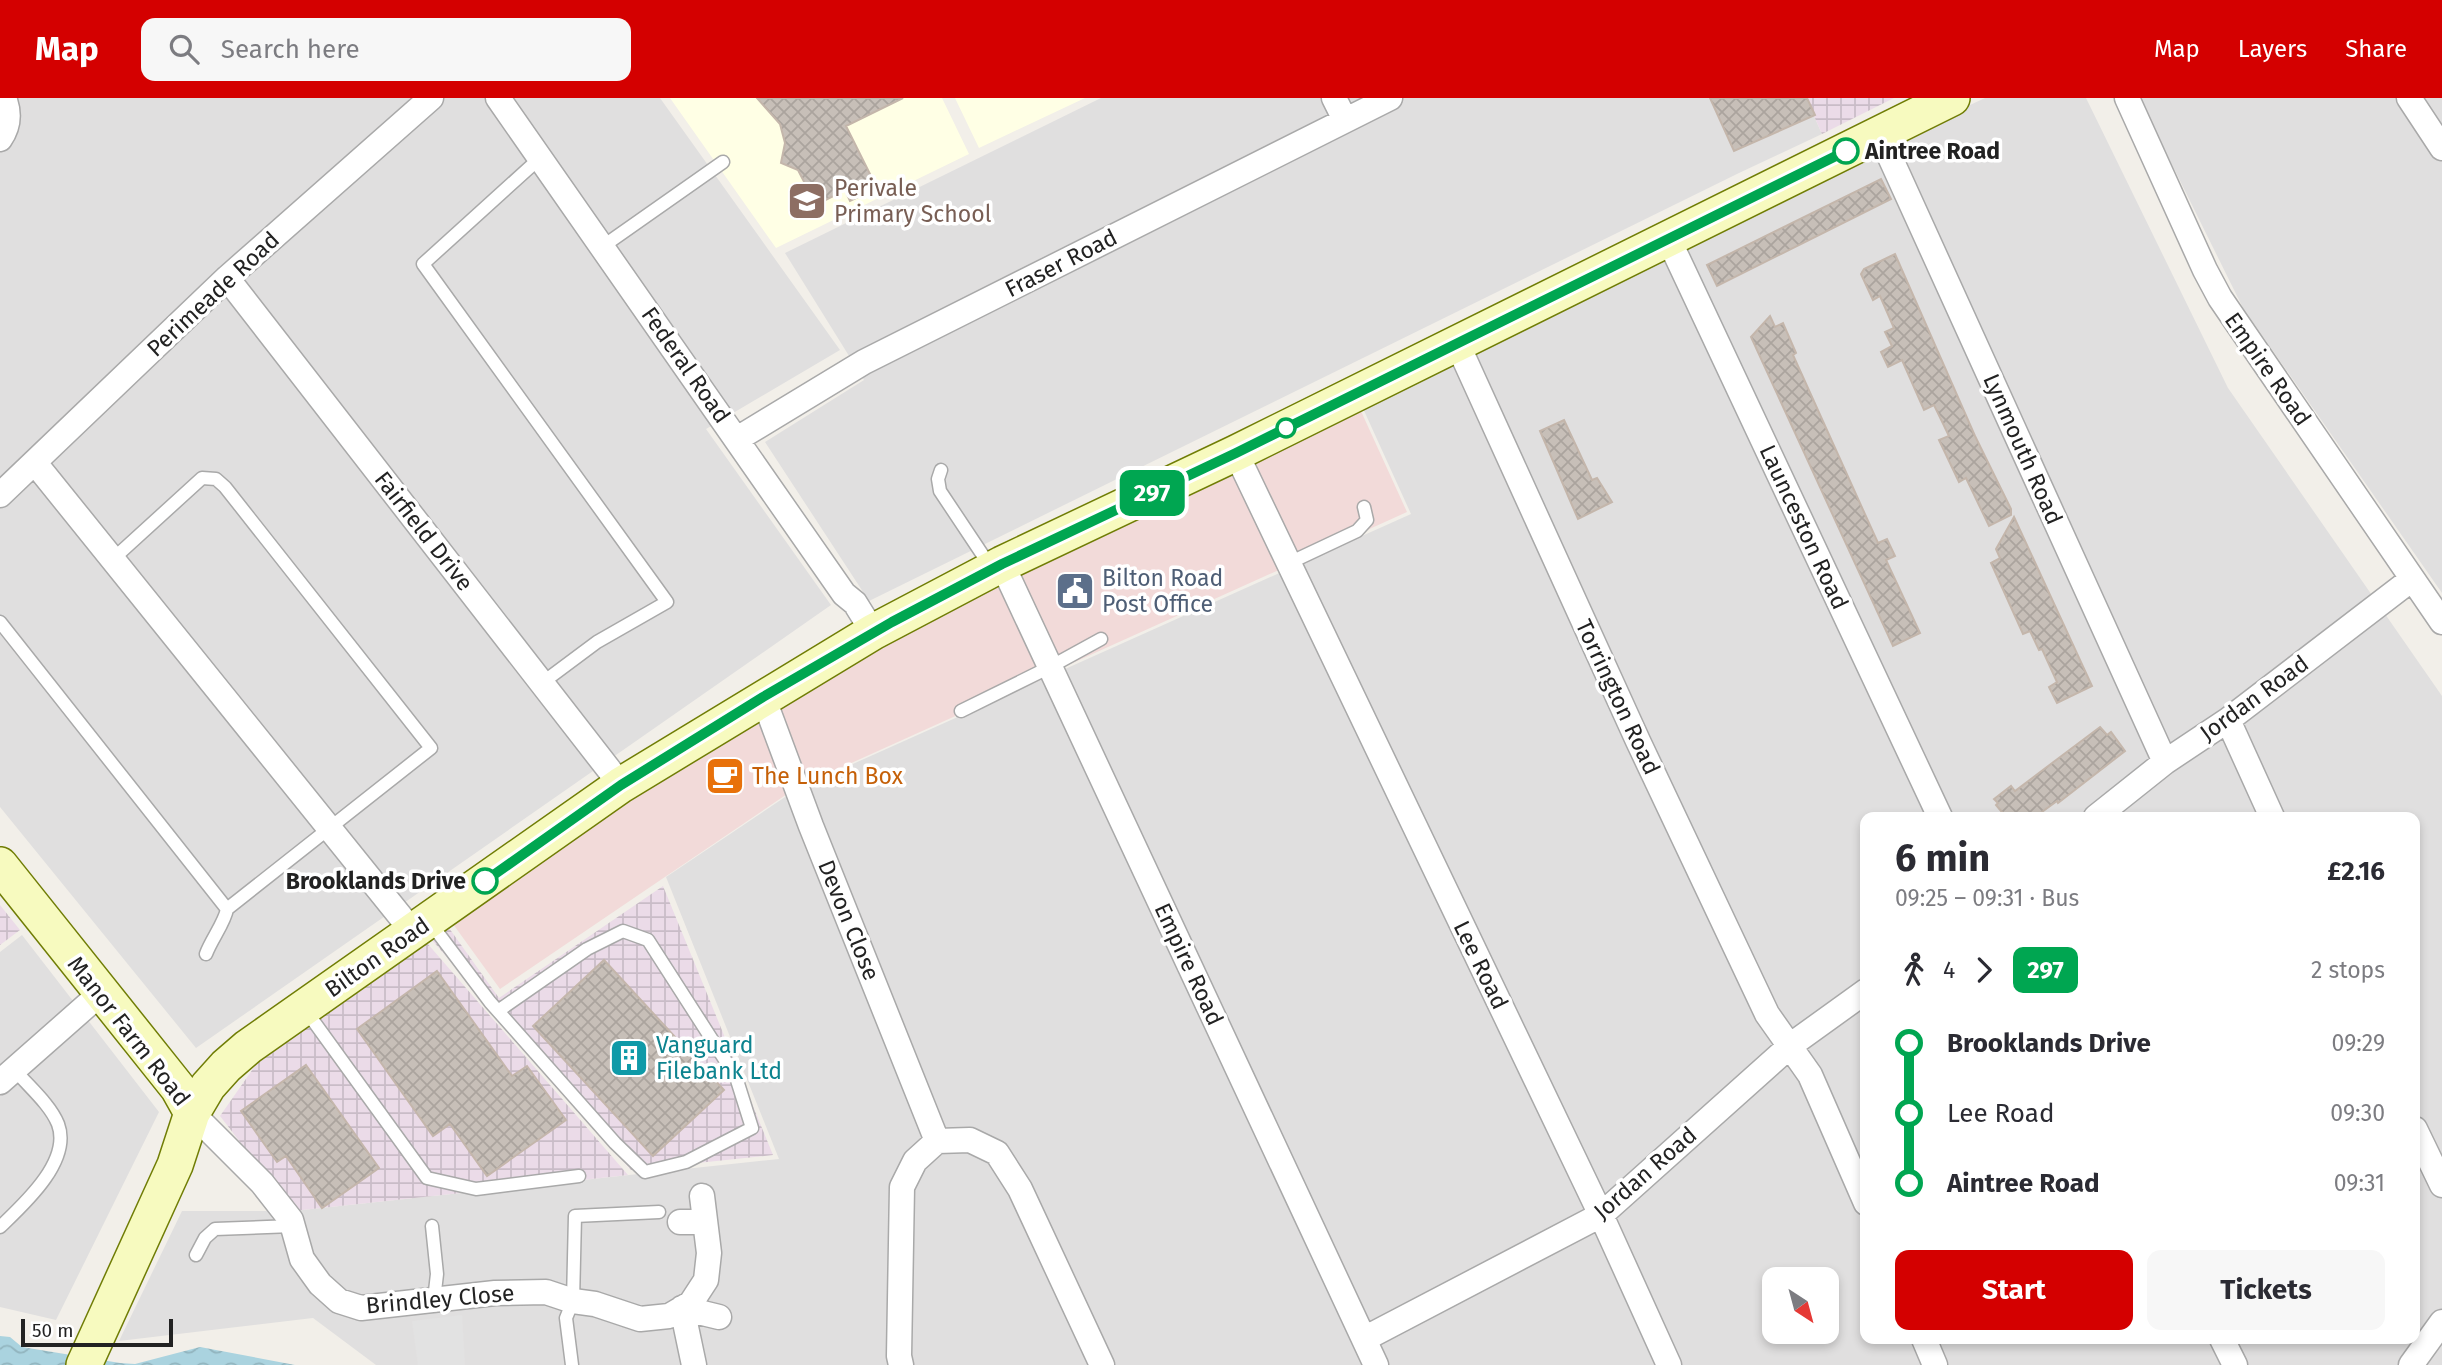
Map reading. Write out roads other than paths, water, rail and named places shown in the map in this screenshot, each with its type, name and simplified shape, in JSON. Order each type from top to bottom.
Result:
[{"type":"street","points":[[0,139],[6,130],[9,113],[4,98]]},
{"type":"street","name":"Perimeade Road","points":[[0,495],[227,278],[431,98]]},
{"type":"street","name":"Federal Road","points":[[498,98],[873,632]]},
{"type":"street","points":[[1334,98],[1345,120]]},
{"type":"street","name":"Fraser Road","points":[[737,439],[864,362],[1390,98]]},
{"type":"street","name":"Empire Road","points":[[2127,98],[2220,298],[2442,622]]},
{"type":"street","points":[[2409,98],[2442,148]]},
{"type":"street","name":"Bilton Road","points":[[192,1113],[208,1086],[248,1047],[621,785],[873,632],[997,566],[1236,453],[1668,237],[1880,135],[1938,101]]},
{"type":"street","name":"Lynmouth Road","points":[[1880,135],[2165,762]]},
{"type":"street","name":"Launceston Road","points":[[1668,237],[1938,812]]},
{"type":"street","name":"Fairfield Drive","points":[[227,278],[621,785]]},
{"type":"street","name":"Torrington Road","points":[[1457,343],[1749,976],[1768,1014],[1810,1075],[1860,1189]]},
{"type":"street","name":"Lee Road","points":[[1236,453],[1601,1215],[1669,1365]]},
{"type":"street","points":[[35,463],[330,830],[420,927]]},
{"type":"street","name":"Empire Road","points":[[997,566],[1050,667],[1376,1365]]},
{"type":"street","name":"Jordan Road","points":[[2102,812],[2165,762],[2228,720],[2412,579]]},
{"type":"street","name":"Devon Close","points":[[763,697],[811,827],[937,1141]]},
{"type":"street","points":[[2228,720],[2270,812]]},
{"type":"street","name":"Manor Farm Road","points":[[0,865],[178,1088],[192,1113],[175,1165],[84,1365]]},
{"type":"street","points":[[7,1075],[101,993]]},
{"type":"street","name":"Jordan Road","points":[[1364,1339],[1601,1215],[1791,1045],[1860,995]]},
{"type":"street","name":"Brindley Close","points":[[192,1113],[262,1183],[291,1220],[302,1259],[320,1284],[339,1301],[361,1308],[495,1293],[546,1292],[573,1301],[596,1304],[640,1319],[669,1316],[682,1308]]},
{"type":"street","points":[[2420,1139],[2442,1185]]},
{"type":"street","points":[[901,1365],[902,1187],[915,1161],[937,1141],[970,1140],[997,1153],[1020,1189],[1102,1365]]},
{"type":"street","points":[[682,1308],[691,1303],[706,1280],[709,1253],[702,1196]]},
{"type":"street","points":[[670,1217],[705,1222]]},
{"type":"street","points":[[682,1308],[719,1317]]},
{"type":"street","points":[[682,1308],[694,1365]]},
{"type":"street","points":[[2411,1365],[2442,1322]]},
{"type":"street","points":[[1926,1344],[1935,1365]]},
{"type":"street","points":[[2224,1344],[2235,1365]]},
{"type":"lane","points":[[540,158],[423,264],[667,602],[597,642],[542,683]]},
{"type":"lane","points":[[603,247],[723,162]]},
{"type":"lane","points":[[941,470],[938,479],[940,491],[997,566]]},
{"type":"lane","points":[[112,560],[202,478],[216,479],[431,748],[227,909],[206,954]]},
{"type":"lane","points":[[1289,563],[1364,526],[1367,520],[1364,507]]},
{"type":"lane","points":[[0,622],[227,909]]},
{"type":"lane","points":[[961,711],[1101,639]]},
{"type":"lane","points":[[420,927],[615,1143],[645,1172],[686,1162],[752,1128],[736,1077],[648,940],[623,931],[587,948],[498,1011]]},
{"type":"lane","points":[[304,1008],[426,1178],[476,1189],[579,1177]]},
{"type":"lane","points":[[0,1227],[31,1197],[58,1157],[61,1141],[58,1125],[50,1111],[7,1075]]},
{"type":"lane","points":[[572,1365],[566,1318],[573,1301],[575,1216],[670,1217]]},
{"type":"lane","points":[[196,1255],[205,1238],[215,1230],[293,1226]]},
{"type":"lane","points":[[432,1226],[437,1275],[434,1300]]},
{"type":"water","points":[[0,1336],[10,1337],[22,1347],[120,1363],[135,1364],[200,1347],[295,1365],[0,1365]]},
{"type":"place","name":"Aintree Road","points":[[1846,151]]},
{"type":"place","name":"Perivale Primary School","points":[[807,201]]},
{"type":"place","name":"Bilton Road Post Office","points":[[1075,591]]},
{"type":"place","name":"The Lunch Box","points":[[725,776]]},
{"type":"place","name":"Brooklands Drive","points":[[485,881]]},
{"type":"place","name":"Vanguard Filebank Ltd","points":[[629,1058]]}]
